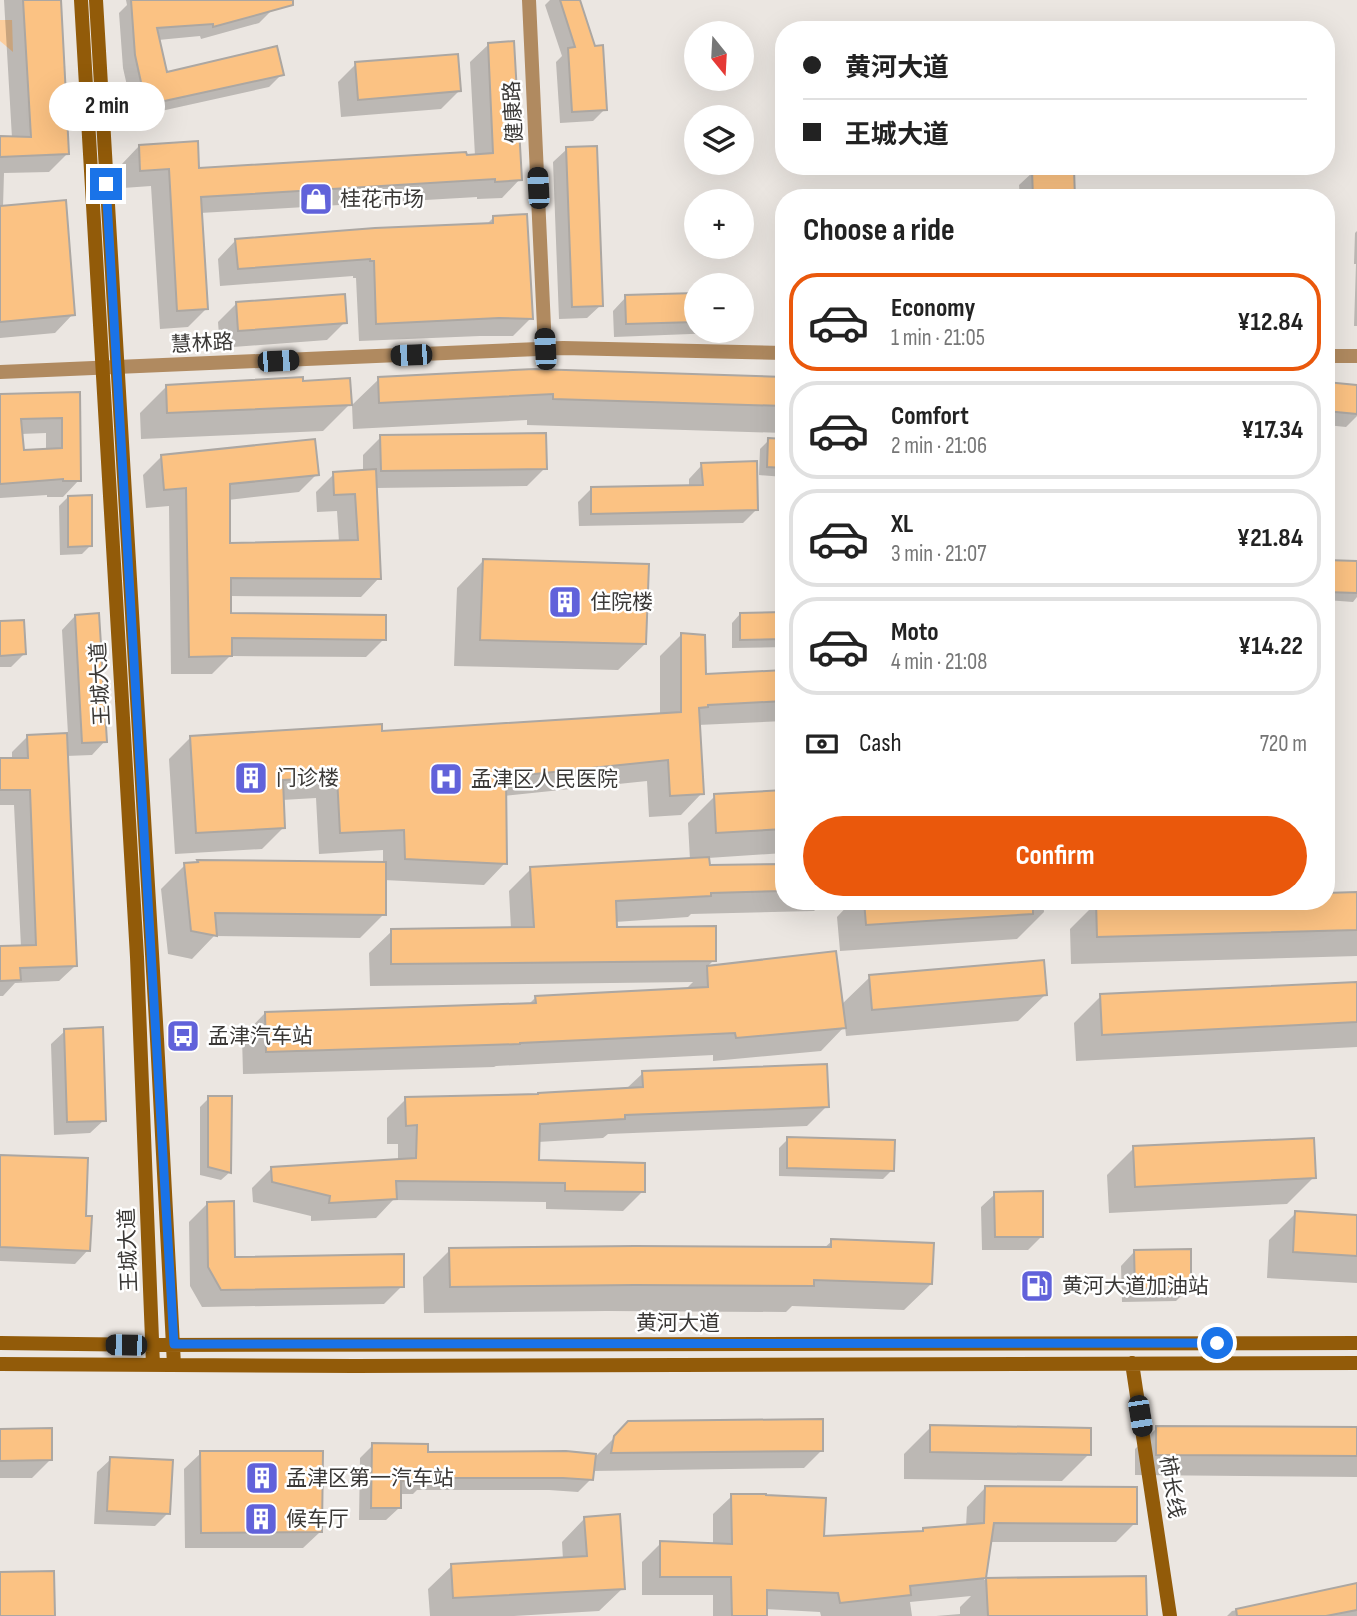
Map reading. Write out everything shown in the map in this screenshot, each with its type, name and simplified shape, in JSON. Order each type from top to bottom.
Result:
[{"type":"main road","name":"王城大道","points":[[81,0],[110,368],[174,1364]]},
{"type":"main road","name":"王城大道","points":[[96,0],[153,1365]]},
{"type":"main road","name":"黄河大道","points":[[0,1343],[1357,1343]]},
{"type":"main road","name":"柿长线","points":[[1132,1363],[1171,1616]]},
{"type":"main road","name":"黄河大道","points":[[0,1364],[395,1366],[1357,1363]]},
{"type":"street","name":"健康路","points":[[529,0],[545,349]]},
{"type":"street","name":"慧林路","points":[[0,372],[545,349],[775,353]]},
{"type":"street","points":[[1335,356],[1357,356]]},
{"type":"shaded area","points":[[0,20],[12,20],[13,52],[0,41]]},
{"type":"building","points":[[23,0],[61,0],[69,154],[0,157],[0,136],[31,137]]},
{"type":"building","points":[[131,0],[293,0],[293,5],[213,27],[213,24],[157,28],[167,72],[277,46],[284,75],[146,105],[135,55]]},
{"type":"building","points":[[560,0],[580,0],[595,46],[603,45],[607,110],[572,112],[568,48],[575,47]]},
{"type":"building","points":[[514,41],[522,180],[495,182],[495,179],[201,197],[208,309],[177,311],[169,169],[140,171],[139,145],[198,141],[199,168],[466,152],[467,155],[493,153],[488,43]]},
{"type":"building","points":[[458,54],[461,91],[358,100],[355,62]]},
{"type":"building","points":[[597,146],[603,306],[572,307],[566,147]]},
{"type":"building","points":[[1032,175],[1074,175],[1075,189],[1033,189]]},
{"type":"building","points":[[66,200],[75,315],[0,322],[0,206]]},
{"type":"building","points":[[527,214],[533,319],[376,324],[374,261],[370,259],[238,269],[235,239],[375,228],[493,223],[493,216]]},
{"type":"building","points":[[684,293],[684,322],[626,324],[625,295]]},
{"type":"building","points":[[345,294],[347,323],[238,331],[236,302]]},
{"type":"building","points":[[534,369],[775,377],[775,406],[553,399],[553,394],[379,403],[378,377]]},
{"type":"building","points":[[303,377],[303,381],[350,378],[352,405],[167,413],[166,385]]},
{"type":"building","points":[[1335,383],[1357,385],[1357,414],[1335,412]]},
{"type":"building","points":[[80,392],[81,481],[63,479],[0,484],[0,394]],"holes":[[[62,418],[62,448],[24,450],[21,419]]]},
{"type":"building","points":[[546,433],[547,469],[381,471],[380,435]]},
{"type":"building","points":[[768,438],[775,438],[775,467],[767,467]]},
{"type":"building","points":[[315,439],[319,475],[230,484],[230,543],[358,540],[355,494],[334,495],[333,472],[376,469],[381,579],[231,578],[231,613],[386,615],[386,640],[232,638],[232,656],[189,657],[186,488],[164,490],[161,455]]},
{"type":"building","points":[[757,461],[758,510],[591,514],[591,487],[703,485],[701,463]]},
{"type":"building","points":[[92,495],[92,546],[68,547],[68,496]]},
{"type":"building","name":"住院楼","points":[[483,559],[649,564],[646,644],[480,640]]},
{"type":"building","points":[[1335,560],[1357,561],[1357,593],[1335,592]]},
{"type":"building","points":[[775,612],[775,639],[740,640],[740,613]]},
{"type":"building","points":[[99,613],[107,742],[82,743],[75,615]]},
{"type":"building","points":[[24,620],[26,654],[0,656],[0,621]]},
{"type":"building","points":[[681,633],[705,635],[706,674],[775,670],[775,701],[708,705],[699,708],[704,794],[670,796],[668,760],[506,777],[507,864],[405,859],[404,830],[340,833],[337,777],[283,780],[285,828],[196,833],[190,736],[382,724],[382,731],[681,712]]},
{"type":"building","points":[[67,733],[77,966],[20,968],[21,980],[0,981],[0,946],[36,945],[30,790],[0,790],[0,758],[28,758],[27,735]]},
{"type":"building","points":[[775,791],[775,830],[716,833],[714,794]]},
{"type":"building","points":[[709,857],[710,865],[775,864],[775,891],[711,893],[711,896],[616,901],[617,927],[716,926],[716,961],[391,964],[391,929],[534,927],[530,867]]},
{"type":"building","points":[[197,860],[386,862],[386,915],[215,913],[217,936],[191,931],[184,863],[198,862]]},
{"type":"building","points":[[1357,892],[1357,930],[1097,937],[1096,910],[1335,910],[1335,893]]},
{"type":"building","points":[[865,910],[1033,910],[1033,914],[866,925]]},
{"type":"building","points":[[836,951],[846,1028],[736,1038],[735,1033],[520,1044],[266,1052],[265,1012],[536,1003],[535,996],[708,987],[707,966]]},
{"type":"building","points":[[1044,960],[1047,995],[872,1010],[869,975]]},
{"type":"building","points":[[1357,982],[1357,1022],[1102,1035],[1100,994]]},
{"type":"building","points":[[103,1027],[106,1121],[67,1122],[64,1029]]},
{"type":"building","points":[[827,1064],[829,1107],[625,1115],[625,1119],[540,1124],[539,1160],[645,1163],[645,1192],[565,1191],[565,1183],[396,1181],[397,1199],[329,1203],[330,1196],[272,1182],[271,1167],[416,1158],[417,1125],[406,1126],[405,1097],[538,1094],[643,1087],[642,1071]]},
{"type":"building","points":[[208,1096],[232,1096],[231,1173],[208,1167]]},
{"type":"building","points":[[787,1137],[895,1140],[894,1171],[787,1168]]},
{"type":"building","points":[[1314,1138],[1316,1178],[1135,1187],[1133,1146]]},
{"type":"building","points":[[0,1155],[88,1158],[86,1216],[92,1216],[90,1251],[0,1247]]},
{"type":"building","points":[[1043,1191],[1043,1237],[995,1237],[994,1192]]},
{"type":"building","points":[[234,1201],[235,1257],[404,1254],[404,1287],[221,1290],[208,1267],[207,1202]]},
{"type":"building","points":[[1295,1211],[1357,1215],[1357,1256],[1293,1252]]},
{"type":"building","points":[[831,1239],[934,1243],[932,1284],[814,1280],[814,1286],[450,1287],[449,1248],[831,1247]]},
{"type":"building","points":[[1191,1249],[1191,1288],[1135,1289],[1134,1250]]},
{"type":"building","points":[[823,1419],[823,1451],[611,1453],[614,1436],[628,1421]]},
{"type":"building","points":[[930,1425],[1091,1428],[1091,1455],[930,1452]]},
{"type":"building","points":[[1156,1426],[1357,1427],[1357,1456],[1156,1455]]},
{"type":"building","points":[[52,1428],[52,1460],[0,1461],[0,1429]]},
{"type":"building","points":[[372,1443],[428,1444],[428,1452],[566,1451],[596,1454],[593,1480],[427,1478],[427,1482],[401,1481],[401,1508],[371,1508]]},
{"type":"building","name":"孟津区第一汽车站","points":[[200,1451],[323,1451],[322,1532],[201,1533]]},
{"type":"building","points":[[110,1457],[173,1460],[170,1514],[107,1511]]},
{"type":"building","points":[[985,1486],[1137,1487],[1137,1524],[994,1523],[986,1578],[910,1586],[911,1595],[840,1603],[838,1593],[767,1590],[767,1616],[732,1616],[731,1577],[660,1577],[660,1541],[732,1544],[731,1494],[826,1498],[824,1536],[923,1531],[923,1528],[984,1523]]},
{"type":"building","points":[[620,1514],[625,1589],[453,1598],[451,1564],[587,1556],[584,1517]]},
{"type":"building","points":[[54,1571],[55,1616],[0,1616],[0,1572]]},
{"type":"building","points":[[1146,1576],[1147,1616],[988,1616],[986,1578]]},
{"type":"building","points":[[1357,1583],[1357,1610],[1326,1616],[1237,1616],[1236,1609]]},
{"type":"place","name":"桂花市场","points":[[316,199]]},
{"type":"place","name":"住院楼","points":[[565,602]]},
{"type":"place","name":"门诊楼","points":[[251,778]]},
{"type":"place","name":"孟津区人民医院","points":[[446,779]]},
{"type":"place","name":"孟津汽车站","points":[[183,1036]]},
{"type":"place","name":"黄河大道加油站","points":[[1037,1286]]},
{"type":"place","name":"孟津区第一汽车站","points":[[262,1478]]},
{"type":"place","name":"候车厅","points":[[261,1519]]},
{"type":"route","points":[[106,184],[174,1344],[1217,1343]]}]
